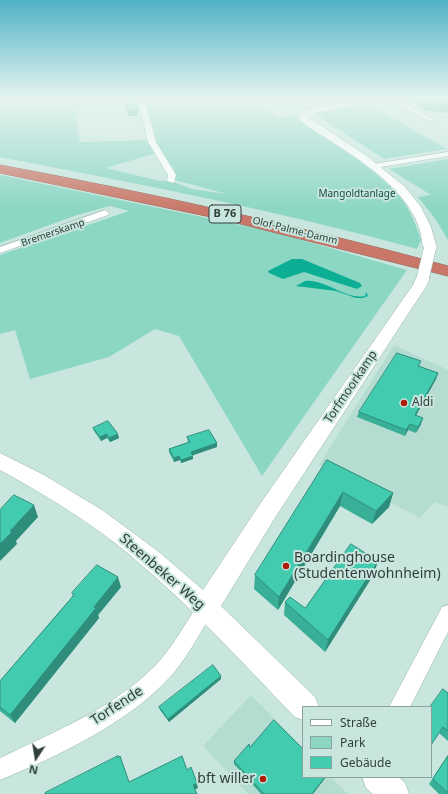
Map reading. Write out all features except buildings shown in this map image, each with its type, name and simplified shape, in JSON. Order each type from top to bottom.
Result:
[{"type":"highway","name":"Olof-Palme-Damm","points":[[0,163],[222,207],[342,235],[448,264]]},
{"type":"highway","name":"Olof-Palme-Damm","points":[[0,168],[264,223],[448,271]]},
{"type":"street","points":[[150,135],[152,142],[172,175],[171,181]]},
{"type":"street","name":"Torfmoorkamp","points":[[204,609],[268,510],[420,285],[429,258],[429,234],[418,210],[404,194],[374,166],[327,135]]},
{"type":"street","points":[[374,166],[448,154]]},
{"type":"street","name":"Bremerskamp","points":[[0,250],[105,213]]},
{"type":"street","name":"Steenbeker Weg","points":[[0,461],[40,481],[95,517],[168,575],[304,706]]},
{"type":"street","name":"Torfende","points":[[0,769],[74,733],[144,690],[174,657],[204,609]]},
{"type":"street","points":[[400,706],[448,613]]},
{"type":"street","points":[[377,778],[394,794]]},
{"type":"shaded area","points":[[292,259],[302,259],[360,283],[362,286],[357,289],[304,272],[283,279],[269,273],[268,271]]},
{"type":"shaded area","points":[[305,281],[320,283],[350,295],[365,296],[366,292],[368,296],[356,298],[336,291],[296,286]]},
{"type":"shaded area","points":[[394,345],[448,370],[448,507],[435,502],[420,518],[319,465]]},
{"type":"shaded area","points":[[251,695],[302,747],[302,778],[332,778],[348,794],[248,794],[203,746]]},
{"type":"green space","name":"Mangoldtanlage","points":[[0,135],[79,135],[80,142],[147,140],[156,153],[106,168],[160,181],[171,181],[192,189],[227,194],[175,180],[175,171],[153,141],[152,135],[320,135],[363,163],[389,185],[407,207],[421,240],[417,249],[262,210],[0,157]]},
{"type":"green space","points":[[347,135],[423,135],[447,149],[384,159]]},
{"type":"green space","points":[[448,159],[448,240],[436,220],[418,197],[431,195],[389,169]]},
{"type":"green space","points":[[0,175],[274,232],[407,270],[262,476],[179,336],[155,329],[109,357],[30,379],[15,330],[0,334],[0,255],[129,211],[110,206],[77,215],[0,243]]},
{"type":"place","name":"Aldi","points":[[404,403]]},
{"type":"place","name":"Boardinghouse (Studentenwohnheim)","points":[[286,566]]},
{"type":"place","name":"bft willer","points":[[263,779]]}]
